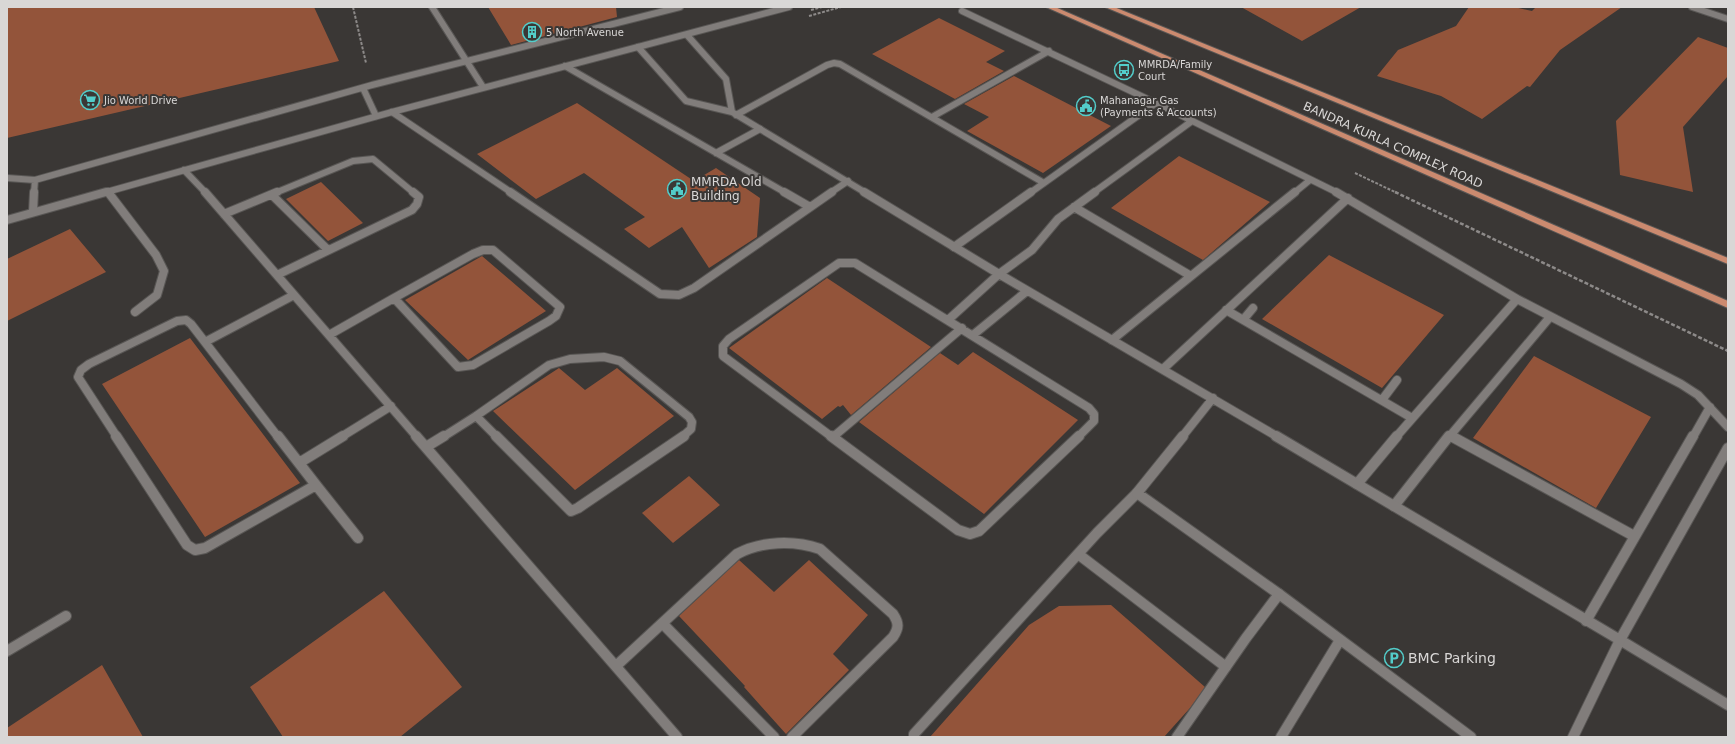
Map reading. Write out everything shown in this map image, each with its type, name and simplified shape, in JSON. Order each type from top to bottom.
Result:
[{"type":"main road","name":"BANDRA KURLA COMPLEX ROAD","points":[[1049,7],[1728,306]]},
{"type":"main road","name":"BANDRA KURLA COMPLEX ROAD","points":[[1108,7],[1728,260]]},
{"type":"street","points":[[441,7],[433,8],[483,87]]},
{"type":"street","points":[[7,178],[35,180],[363,88],[680,7]]},
{"type":"street","points":[[7,220],[376,116],[789,7]]},
{"type":"street","points":[[1692,7],[1728,19]]},
{"type":"street","points":[[962,11],[1049,51],[1348,198],[1517,300],[1681,384],[1698,395],[1728,427]]},
{"type":"street","points":[[687,35],[726,79],[734,113]]},
{"type":"street","points":[[638,48],[686,100],[734,113],[999,274],[1163,368],[1728,705]]},
{"type":"street","points":[[932,117],[1049,51]]},
{"type":"street","points":[[734,113],[827,64],[840,64],[1044,183]]},
{"type":"street","points":[[565,66],[810,207]]},
{"type":"street","points":[[363,88],[376,116]]},
{"type":"street","points":[[954,246],[1156,103]]},
{"type":"street","points":[[392,112],[660,294],[679,295],[694,288],[848,181]]},
{"type":"street","points":[[948,320],[999,274],[1032,250],[1058,219],[1192,121]]},
{"type":"street","points":[[716,153],[760,129]]},
{"type":"street","points":[[224,214],[353,161],[363,159],[373,159],[419,197],[417,204],[412,210],[277,275]]},
{"type":"street","points":[[184,170],[193,178],[677,737]]},
{"type":"street","points":[[33,212],[35,180]]},
{"type":"street","points":[[1112,340],[1310,180]]},
{"type":"street","points":[[108,192],[156,255],[164,271],[157,295],[135,312]]},
{"type":"street","points":[[272,195],[328,250]]},
{"type":"street","points":[[1163,368],[1348,198]]},
{"type":"street","points":[[1074,207],[1191,276]]},
{"type":"street","points":[[329,335],[394,298],[473,254],[483,250],[494,250],[560,307],[556,316],[549,321],[473,365],[458,367],[394,298]]},
{"type":"street","points":[[848,262],[855,263],[948,320],[1089,408],[1094,414],[1094,421],[979,530],[970,534],[958,530],[723,356],[723,346],[729,339],[839,264],[848,262]]},
{"type":"street","points":[[973,336],[1028,291]]},
{"type":"street","points":[[205,342],[294,295]]},
{"type":"street","points":[[1357,484],[1412,418],[1517,300]]},
{"type":"street","points":[[1243,320],[1253,308]]},
{"type":"street","points":[[1226,310],[1412,418]]},
{"type":"street","points":[[1394,506],[1450,435],[1550,317]]},
{"type":"street","points":[[316,485],[205,548],[195,550],[187,545],[78,377],[81,370],[89,364],[177,321],[186,320],[191,324],[358,538]]},
{"type":"street","points":[[833,437],[962,328]]},
{"type":"street","points":[[426,447],[476,416],[549,365],[570,359],[604,357],[620,361],[689,417],[692,422],[691,429],[686,434],[578,508],[571,511],[476,416]]},
{"type":"street","points":[[1382,400],[1397,380]]},
{"type":"street","points":[[914,737],[1078,554],[1137,492],[1213,398]]},
{"type":"street","points":[[299,463],[391,406]]},
{"type":"street","points":[[1586,621],[1710,407]]},
{"type":"street","points":[[1450,435],[1634,536]]},
{"type":"street","points":[[1573,737],[1620,640],[1728,448]]},
{"type":"street","points":[[1137,492],[1279,594],[1471,737]]},
{"type":"street","points":[[616,666],[737,554],[748,548],[801,544],[812,545],[820,549],[893,614],[898,621],[899,629],[893,637],[792,737]]},
{"type":"street","points":[[1078,554],[1226,667]]},
{"type":"street","points":[[1177,737],[1279,594]]},
{"type":"street","points":[[7,651],[66,616]]},
{"type":"street","points":[[663,624],[774,737]]},
{"type":"street","points":[[1281,737],[1340,640]]},
{"type":"path","points":[[353,7],[372,86]]},
{"type":"path","points":[[1349,171],[1728,351]]},
{"type":"building","name":"Jio World Drive","points":[[7,7],[314,7],[339,61],[7,138]]},
{"type":"building","name":"5 North Avenue","points":[[488,7],[616,7],[617,17],[511,45]]},
{"type":"building","points":[[1241,7],[1361,7],[1302,41]]},
{"type":"building","points":[[1469,7],[1514,7],[1532,11],[1536,7],[1622,7],[1560,50],[1530,87],[1527,86],[1482,119],[1441,96],[1377,76],[1398,50],[1456,26]]},
{"type":"building","points":[[939,18],[1005,51],[986,62],[1004,71],[955,99],[872,54]]},
{"type":"building","points":[[1698,37],[1728,48],[1728,76],[1683,127],[1693,192],[1620,175],[1616,121]]},
{"type":"building","points":[[1014,76],[1111,126],[1043,173],[967,131],[989,117],[964,104]]},
{"type":"building","name":"MMRDA Old Building","points":[[577,103],[694,181],[716,168],[760,198],[757,237],[709,268],[682,227],[649,248],[624,229],[645,217],[584,173],[536,199],[477,154]]},
{"type":"building","points":[[1179,156],[1270,202],[1203,260],[1111,208]]},
{"type":"building","points":[[321,182],[363,223],[328,241],[286,199]]},
{"type":"building","points":[[70,229],[106,272],[7,321],[7,259]]},
{"type":"building","points":[[1329,255],[1444,315],[1382,388],[1262,319]]},
{"type":"building","points":[[482,256],[546,311],[468,360],[405,300]]},
{"type":"building","points":[[827,278],[931,347],[851,415],[843,405],[840,407],[838,406],[822,419],[729,348]]},
{"type":"building","points":[[190,338],[300,483],[205,537],[102,384]]},
{"type":"building","points":[[973,352],[1078,420],[984,514],[859,422],[940,353],[958,365]]},
{"type":"building","points":[[1534,356],[1651,417],[1596,508],[1473,438]]},
{"type":"building","points":[[559,368],[585,390],[617,368],[674,416],[575,490],[493,411]]},
{"type":"building","points":[[689,476],[720,505],[673,543],[642,513]]},
{"type":"building","points":[[739,560],[774,592],[809,560],[868,615],[833,654],[849,670],[786,734],[744,687],[745,686],[679,616]]},
{"type":"building","points":[[384,591],[462,687],[400,737],[283,737],[250,687]]},
{"type":"building","points":[[1111,605],[1205,687],[1190,708],[1164,737],[930,737],[1029,625],[1059,606]]},
{"type":"building","points":[[102,665],[143,737],[7,737],[7,728]]},
{"type":"place","name":"5 North Avenue","points":[[532,32]]},
{"type":"place","name":"MMRDA/Family Court","points":[[1124,70]]},
{"type":"place","name":"Jio World Drive","points":[[90,100]]},
{"type":"place","name":"Mahanagar Gas (Payments & Accounts)","points":[[1086,106]]},
{"type":"place","name":"MMRDA Old Building","points":[[677,189]]},
{"type":"place","name":"BMC Parking","points":[[1394,658]]}]
